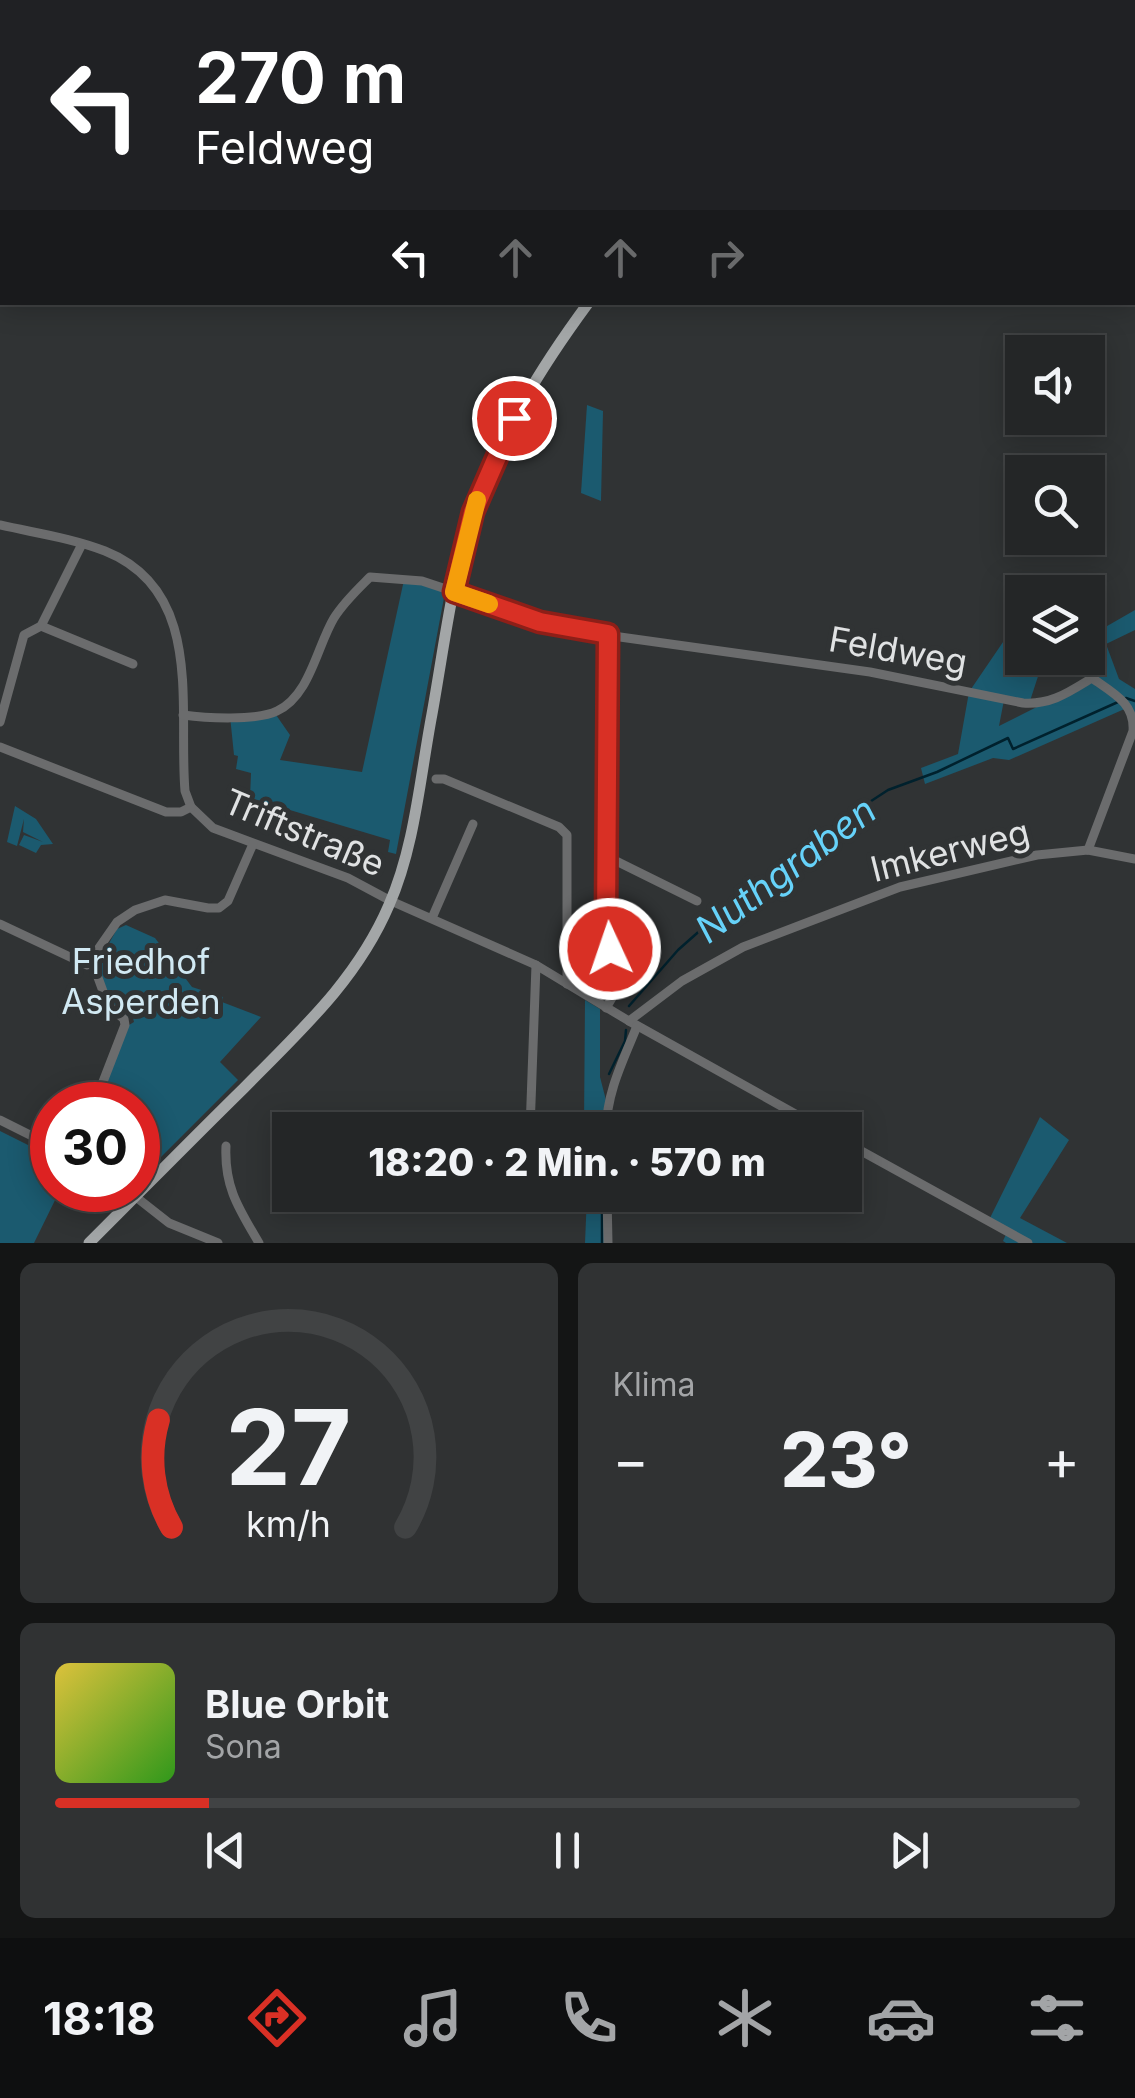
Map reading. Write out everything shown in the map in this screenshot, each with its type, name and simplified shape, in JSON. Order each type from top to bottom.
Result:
[{"type":"main road","points":[[160,1165],[335,994],[366,952],[391,901],[412,826],[454,592],[473,512],[498,448],[544,366],[588,305]]},
{"type":"main road","points":[[89,1243],[115,1212]]},
{"type":"street","name":"Triftstraße","points":[[0,526],[104,551],[132,565],[163,599],[178,640],[184,772],[191,807],[212,828],[348,878],[536,965],[792,1112]]},
{"type":"street","points":[[0,722],[24,634],[41,626],[82,544]]},
{"type":"street","name":"Feldweg","points":[[183,715],[277,712],[298,694],[333,620],[370,577],[422,581],[540,622],[870,672],[1024,703],[1041,704],[1062,697],[1092,678],[1128,704],[1135,717],[1088,850]]},
{"type":"street","points":[[41,626],[132,664]]},
{"type":"street","points":[[606,1008],[612,998],[613,975],[606,922],[608,634]]},
{"type":"street","points":[[0,747],[166,812],[191,807]]},
{"type":"street","points":[[436,779],[542,820],[567,834],[567,984]]},
{"type":"street","points":[[432,918],[473,824]]},
{"type":"street","points":[[0,924],[87,964],[117,922],[135,910],[165,900],[219,908],[240,880],[253,844]]},
{"type":"street","name":"Imkerweg","points":[[633,1024],[682,981],[744,947],[932,879],[1022,858],[1088,850],[1135,859]]},
{"type":"street","points":[[608,857],[697,901]]},
{"type":"street","points":[[92,960],[108,1005],[126,1025],[103,1082]]},
{"type":"street","points":[[531,1112],[536,965]]},
{"type":"street","points":[[606,1112],[633,1024]]},
{"type":"street","points":[[0,1120],[30,1135]]},
{"type":"street","points":[[226,1146],[225,1173],[236,1204],[259,1243]]},
{"type":"street","points":[[862,1151],[1028,1243]]},
{"type":"street","points":[[154,1212],[168,1223],[218,1243]]},
{"type":"street","points":[[607,1212],[608,1243]]},
{"type":"street","points":[[1002,1243],[1007,1232]]},
{"type":"green space","points":[[587,405],[603,411],[601,501],[581,493]]},
{"type":"green space","points":[[404,580],[446,587],[396,854],[388,852],[390,840],[250,798],[251,773],[236,769],[238,756],[234,755],[230,716],[274,712],[290,735],[280,760],[362,772]]},
{"type":"green space","points":[[1135,610],[1135,630],[1106,644],[1119,679],[1135,689],[1135,717],[1129,707],[1009,760],[993,758],[925,784],[921,768],[958,754],[969,692],[1005,639],[1005,675],[1038,675],[1029,704],[1004,700],[999,726],[1092,679],[1093,675],[1105,675],[1105,627]]},
{"type":"green space","points":[[15,806],[36,819],[53,844],[41,845],[36,853],[19,845],[24,835],[43,842],[23,832],[24,819],[17,846],[7,842]]},
{"type":"green space","name":"Friedhof Asperden","points":[[126,925],[155,938],[192,987],[223,997],[222,1002],[261,1017],[220,1062],[238,1080],[160,1158],[160,1082],[106,1082],[129,1025],[134,1022],[112,1004],[98,963],[117,929]]},
{"type":"green space","points":[[585,1000],[600,1009],[600,1077],[607,1112],[584,1112]]},
{"type":"green space","points":[[1040,1117],[1069,1140],[1020,1218],[1067,1243],[1006,1243],[1003,1241],[1007,1232],[988,1222]]},
{"type":"green space","points":[[0,1131],[30,1146],[30,1212],[49,1212],[34,1243],[0,1243]]},
{"type":"green space","points":[[586,1212],[607,1212],[607,1243],[585,1243]]},
{"type":"waterway","name":"Nuthgraben","points":[[1126,698],[1135,701]]},
{"type":"waterway","name":"Nuthgraben","points":[[629,1006],[678,950],[713,919],[839,822],[888,790],[1008,738],[1013,749],[1118,702]]},
{"type":"waterway","name":"Nuthgraben","points":[[609,1074],[625,1041],[626,1030]]},
{"type":"waterway","name":"Nuthgraben","points":[[602,1212],[602,1243]]},
{"type":"slow traffic","points":[[477,500],[454,592],[489,604]]},
{"type":"route","points":[[514,418],[473,512],[454,592],[540,622],[608,634],[606,922],[610,949]]}]
